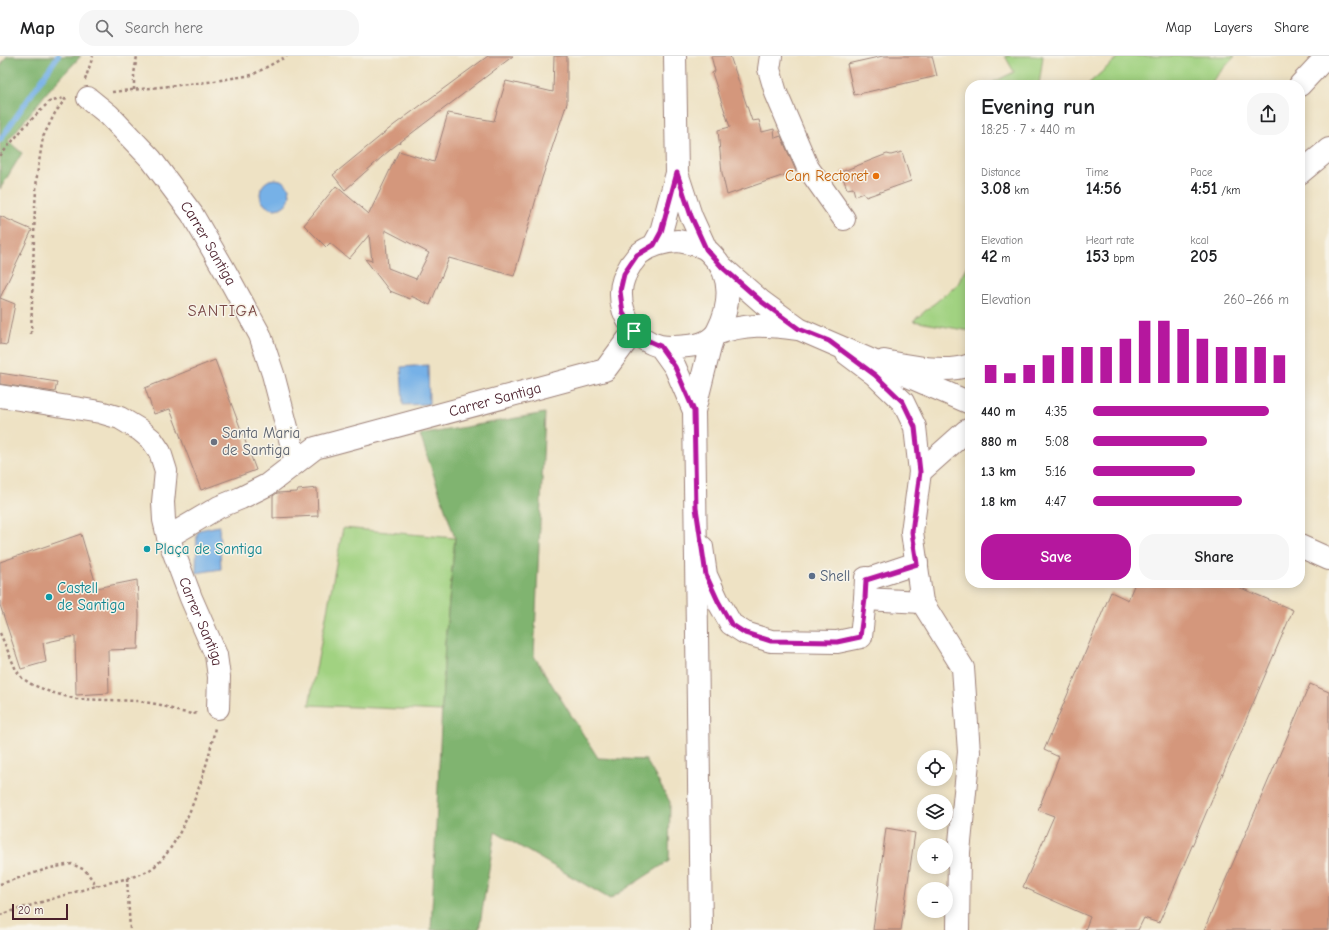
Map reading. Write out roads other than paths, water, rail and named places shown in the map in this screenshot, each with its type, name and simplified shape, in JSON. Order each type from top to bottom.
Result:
[{"type":"street","points":[[654,245],[661,232],[677,173],[675,56]]},
{"type":"street","points":[[675,81],[682,56]]},
{"type":"street","points":[[771,56],[769,69],[776,93],[808,168],[844,219]]},
{"type":"street","points":[[1305,80],[1326,56]]},
{"type":"street","name":"Carrer Santiga","points":[[88,98],[109,115],[151,159],[192,214],[225,271],[260,334],[273,374],[296,462]]},
{"type":"street","points":[[1305,169],[1329,149]]},
{"type":"street","points":[[677,173],[691,216],[706,249],[722,267],[762,302],[799,329]]},
{"type":"street","points":[[706,249],[692,243],[678,241],[654,245],[637,255],[624,274],[620,291],[623,313],[634,331],[647,340],[660,346],[695,345],[733,328],[749,326],[770,325],[799,329],[965,401]]},
{"type":"street","points":[[701,930],[694,411],[714,336],[726,311],[728,297],[727,282],[722,267]]},
{"type":"street","name":"Carrer Santiga","points":[[168,537],[219,507],[267,485],[315,448],[605,370],[634,331]]},
{"type":"street","points":[[829,341],[875,375],[903,402],[915,427],[920,472],[912,532],[922,602],[963,668],[969,752],[960,852],[958,930]]},
{"type":"street","points":[[660,346],[675,367],[694,411]]},
{"type":"street","points":[[860,356],[914,367],[940,369],[965,366]]},
{"type":"street","name":"Carrer Santiga","points":[[0,396],[100,412],[120,418],[140,430],[152,440],[160,452],[166,471],[162,502],[168,537],[191,598],[216,655],[219,676],[218,708]]},
{"type":"street","points":[[920,472],[965,432]]},
{"type":"street","points":[[696,508],[706,575],[731,624],[745,633],[771,641],[837,642],[860,637],[866,586]]},
{"type":"street","points":[[1305,548],[1329,559]]},
{"type":"street","points":[[866,586],[917,564]]},
{"type":"street","points":[[866,586],[922,602]]},
{"type":"water","points":[[275,179],[281,180],[289,188],[289,200],[281,208],[275,209],[269,208],[261,200],[260,194],[261,188],[269,180]]},
{"type":"water","points":[[428,365],[429,404],[403,405],[401,367]]},
{"type":"water","points":[[219,526],[221,569],[196,573],[197,534],[199,530]]},
{"type":"waterway","points":[[0,140],[58,56]]},
{"type":"place","name":"Can Rectoret","points":[[876,176]]},
{"type":"place","name":"Santa Maria de Santiga","points":[[214,442]]},
{"type":"place","name":"Plaça de Santiga","points":[[147,549]]},
{"type":"place","name":"Shell","points":[[812,576]]},
{"type":"place","name":"Castell de Santiga","points":[[49,597]]},
{"type":"district","name":"SANTIGA","points":[[223,311]]}]
